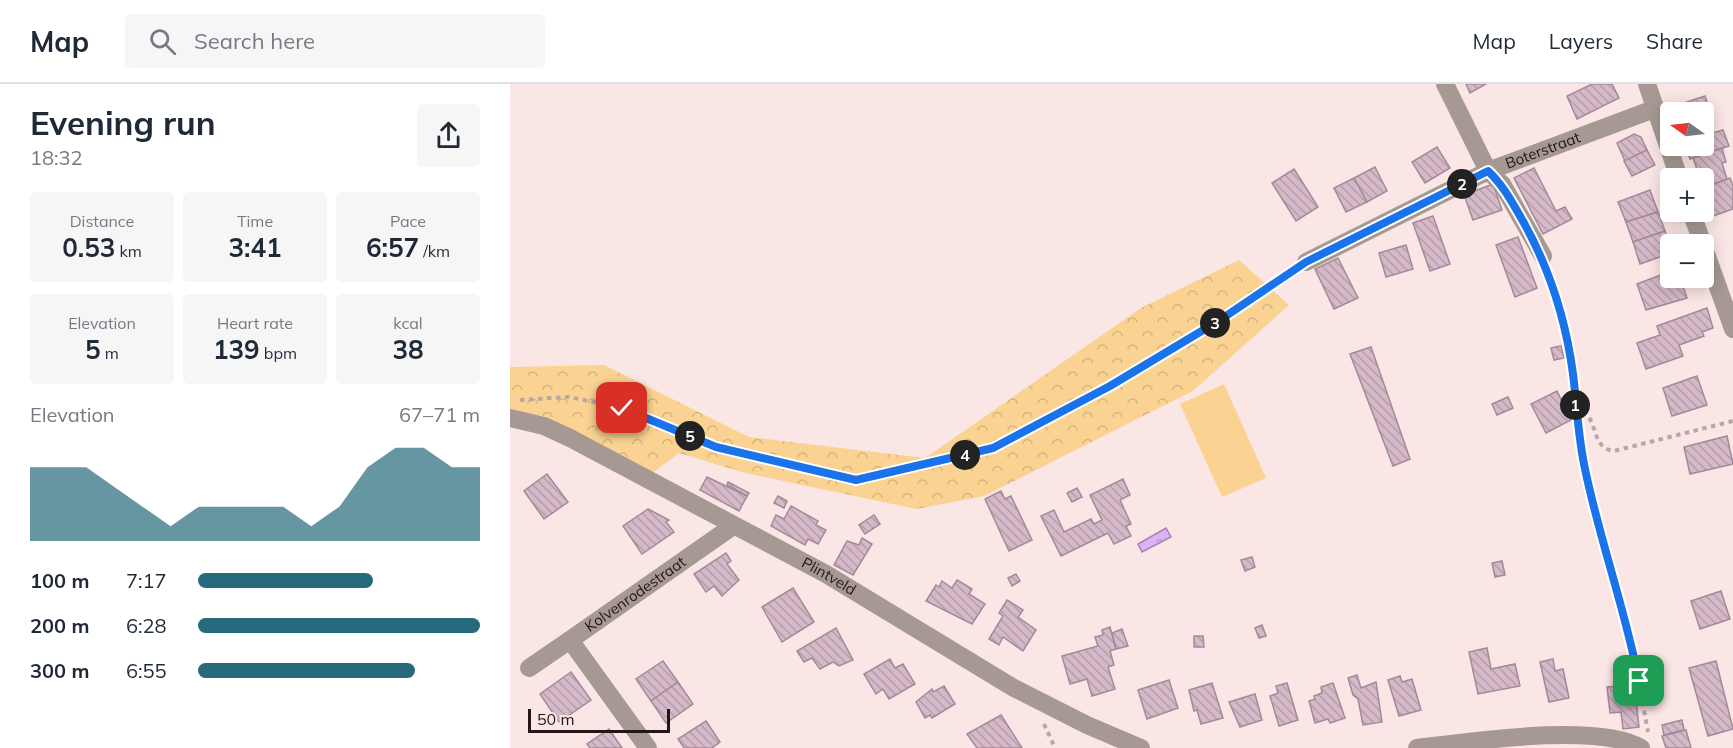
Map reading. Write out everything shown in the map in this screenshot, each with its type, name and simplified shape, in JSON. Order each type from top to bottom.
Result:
[{"type":"street","points":[[1446,84],[1488,171],[1502,184],[1543,256]]},
{"type":"street","points":[[1651,85],[1654,109],[1675,168]]},
{"type":"street","name":"Boterstraat","points":[[1306,262],[1488,171],[1654,109]]},
{"type":"street","points":[[1714,276],[1733,328]]},
{"type":"street","name":"Plintveld","points":[[510,418],[557,431],[826,574],[1014,688],[1106,734],[1141,748]]},
{"type":"street","name":"Kolvenrodestraat","points":[[529,668],[733,526]]},
{"type":"street","name":"Kolvenrodestraat","points":[[570,640],[648,748]]},
{"type":"street","points":[[1417,748],[1559,736],[1644,743]]},
{"type":"path","points":[[1543,256],[1569,347],[1576,421],[1585,471],[1630,634],[1648,728],[1644,743]]},
{"type":"path","points":[[510,401],[569,397],[622,408],[716,447],[856,480],[993,448],[1110,386],[1220,320],[1306,262]]},
{"type":"path","points":[[1576,406],[1591,417],[1599,443],[1605,450],[1614,451],[1733,421]]},
{"type":"green space","points":[[1239,260],[1289,305],[1193,391],[984,496],[916,509],[745,473],[679,453],[651,474],[543,416],[510,412],[510,367],[604,365],[749,437],[925,458],[1141,308]]},
{"type":"green space","points":[[1224,384],[1266,478],[1222,497],[1180,404]]},
{"type":"water","points":[[1166,528],[1171,537],[1142,552],[1138,544]]},
{"type":"building","points":[[1466,84],[1486,84],[1470,93]]},
{"type":"building","points":[[1592,84],[1612,84],[1619,98],[1577,119],[1567,96]]},
{"type":"building","points":[[1705,96],[1707,102],[1687,102]]},
{"type":"building","points":[[1723,130],[1729,146],[1714,151],[1714,133]]},
{"type":"building","points":[[1634,134],[1641,137],[1647,150],[1625,161],[1617,143]]},
{"type":"building","points":[[1437,147],[1450,168],[1425,183],[1412,162]]},
{"type":"building","points":[[1722,148],[1726,162],[1722,163],[1727,179],[1714,184],[1714,168],[1696,168],[1693,158],[1714,156],[1714,151]]},
{"type":"building","points":[[1647,150],[1655,165],[1632,176],[1624,161]]},
{"type":"building","points":[[1375,167],[1387,191],[1367,202],[1354,178]]},
{"type":"building","points":[[1534,168],[1556,211],[1565,207],[1572,219],[1543,234],[1514,178]]},
{"type":"building","points":[[1294,169],[1318,207],[1296,221],[1272,183]]},
{"type":"building","points":[[1354,178],[1367,202],[1346,212],[1334,188]]},
{"type":"building","points":[[1730,178],[1733,186],[1733,209],[1714,216],[1714,184]]},
{"type":"building","points":[[1493,184],[1502,210],[1473,220],[1464,195]]},
{"type":"building","points":[[1650,190],[1658,212],[1626,222],[1618,202]]},
{"type":"building","points":[[1658,212],[1665,231],[1633,242],[1626,222]]},
{"type":"building","points":[[1433,216],[1450,264],[1430,271],[1413,223]]},
{"type":"building","points":[[1665,231],[1666,234],[1660,234],[1660,257],[1640,264],[1633,242]]},
{"type":"building","points":[[1518,237],[1537,288],[1515,297],[1496,245]]},
{"type":"building","points":[[1406,245],[1413,269],[1386,277],[1379,253]]},
{"type":"building","points":[[1338,258],[1358,298],[1334,309],[1315,269]]},
{"type":"building","points":[[1660,275],[1660,288],[1684,288],[1687,298],[1646,310],[1637,284]]},
{"type":"building","points":[[1707,308],[1713,328],[1702,332],[1704,336],[1679,345],[1683,356],[1646,369],[1637,343],[1660,335],[1657,326]]},
{"type":"building","points":[[1561,346],[1564,358],[1554,360],[1551,348]]},
{"type":"building","points":[[1371,347],[1410,459],[1393,466],[1350,354]]},
{"type":"building","points":[[1697,376],[1707,405],[1672,416],[1663,388]]},
{"type":"building","points":[[1557,391],[1571,420],[1546,433],[1531,404]]},
{"type":"building","points":[[1508,397],[1513,408],[1497,415],[1492,404]]},
{"type":"building","points":[[1727,436],[1733,464],[1690,474],[1684,447]]},
{"type":"building","points":[[547,474],[568,502],[544,519],[524,491]]},
{"type":"building","points":[[707,477],[747,496],[739,511],[700,490]]},
{"type":"building","points":[[1123,479],[1130,495],[1120,500],[1131,524],[1126,526],[1131,536],[1114,544],[1108,533],[1061,556],[1041,516],[1054,510],[1064,532],[1091,519],[1094,524],[1102,520],[1090,495]]},
{"type":"building","points":[[728,482],[749,493],[747,496],[727,485]]},
{"type":"building","points":[[1077,488],[1082,497],[1072,502],[1067,493]]},
{"type":"building","points":[[1001,491],[1005,499],[1011,496],[1032,540],[1009,551],[985,499]]},
{"type":"building","points":[[778,496],[787,501],[784,508],[774,503]]},
{"type":"building","points":[[791,506],[818,521],[816,525],[826,530],[818,544],[808,539],[805,545],[771,526],[776,515],[784,519]]},
{"type":"building","points":[[648,509],[669,520],[666,522],[674,532],[642,554],[623,526]]},
{"type":"building","points":[[874,515],[880,524],[865,534],[859,525]]},
{"type":"building","points":[[862,538],[872,544],[853,575],[834,565],[847,541],[859,545]]},
{"type":"building","points":[[726,553],[731,561],[727,564],[739,580],[722,596],[714,586],[706,592],[694,574]]},
{"type":"building","points":[[1252,557],[1255,567],[1245,571],[1241,560]]},
{"type":"building","points":[[1502,561],[1505,575],[1495,577],[1492,563]]},
{"type":"building","points":[[1016,574],[1020,581],[1012,586],[1008,578]]},
{"type":"building","points":[[957,580],[972,589],[969,594],[985,604],[972,624],[926,601],[936,585],[939,587],[942,581],[952,588]]},
{"type":"building","points":[[793,588],[814,622],[782,642],[762,607]]},
{"type":"building","points":[[1721,591],[1730,619],[1700,629],[1691,601]]},
{"type":"building","points":[[1007,600],[1023,610],[1018,617],[1036,630],[1023,651],[1003,637],[999,645],[989,639],[1003,616],[999,613]]},
{"type":"building","points":[[1262,625],[1266,636],[1259,638],[1255,628]]},
{"type":"building","points":[[1110,627],[1116,649],[1110,651],[1114,665],[1108,667],[1115,689],[1092,696],[1087,679],[1070,684],[1062,656],[1098,646],[1095,637],[1103,635],[1102,630]]},
{"type":"building","points":[[836,628],[853,660],[839,666],[833,662],[820,669],[812,658],[804,662],[797,651]]},
{"type":"building","points":[[1122,629],[1128,646],[1116,649],[1112,633]]},
{"type":"building","points":[[1194,636],[1203,636],[1204,647],[1194,647]]},
{"type":"building","points":[[1487,648],[1491,669],[1515,664],[1520,686],[1478,694],[1469,652]]},
{"type":"building","points":[[890,659],[895,668],[903,664],[915,684],[889,699],[883,689],[876,694],[864,674]]},
{"type":"building","points":[[1553,659],[1555,671],[1563,669],[1569,698],[1549,702],[1540,662]]},
{"type":"building","points":[[663,661],[678,682],[651,701],[636,679]]},
{"type":"building","points":[[1716,661],[1733,729],[1708,736],[1689,668]]},
{"type":"building","points":[[571,672],[591,700],[559,722],[540,694]]},
{"type":"building","points":[[1357,675],[1361,688],[1376,682],[1382,722],[1363,725],[1358,699],[1353,695],[1348,678]]},
{"type":"building","points":[[1400,676],[1402,682],[1412,679],[1421,710],[1399,716],[1388,680]]},
{"type":"building","points":[[1169,680],[1178,708],[1147,719],[1138,690]]},
{"type":"building","points":[[678,682],[693,704],[666,723],[651,701]]},
{"type":"building","points":[[1212,683],[1223,718],[1201,724],[1197,710],[1194,711],[1189,690]]},
{"type":"building","points":[[1287,683],[1298,720],[1279,726],[1270,696],[1278,693],[1276,686]]},
{"type":"building","points":[[1333,683],[1345,718],[1330,723],[1328,719],[1315,723],[1309,701],[1322,693],[1321,687]]},
{"type":"building","points":[[944,686],[955,704],[932,718],[930,715],[925,718],[916,702],[932,689],[933,692]]},
{"type":"building","points":[[1618,686],[1619,693],[1635,691],[1639,727],[1623,729],[1621,712],[1610,713],[1607,687]]},
{"type":"building","points":[[1255,694],[1262,720],[1240,727],[1229,702]]},
{"type":"building","points":[[1001,715],[1022,748],[977,748],[967,734]]},
{"type":"building","points":[[1682,720],[1684,730],[1664,735],[1662,725]]},
{"type":"building","points":[[706,721],[720,742],[712,748],[684,748],[678,739]]},
{"type":"building","points":[[609,729],[622,748],[590,748],[587,744]]},
{"type":"building","points":[[1686,730],[1691,748],[1666,748],[1662,736]]},
{"type":"route","points":[[622,408],[716,447],[856,480],[993,448],[1110,386],[1220,320],[1306,262],[1488,171],[1502,184],[1543,256],[1554,290],[1569,347],[1576,421],[1585,471],[1630,634],[1639,681]]}]
